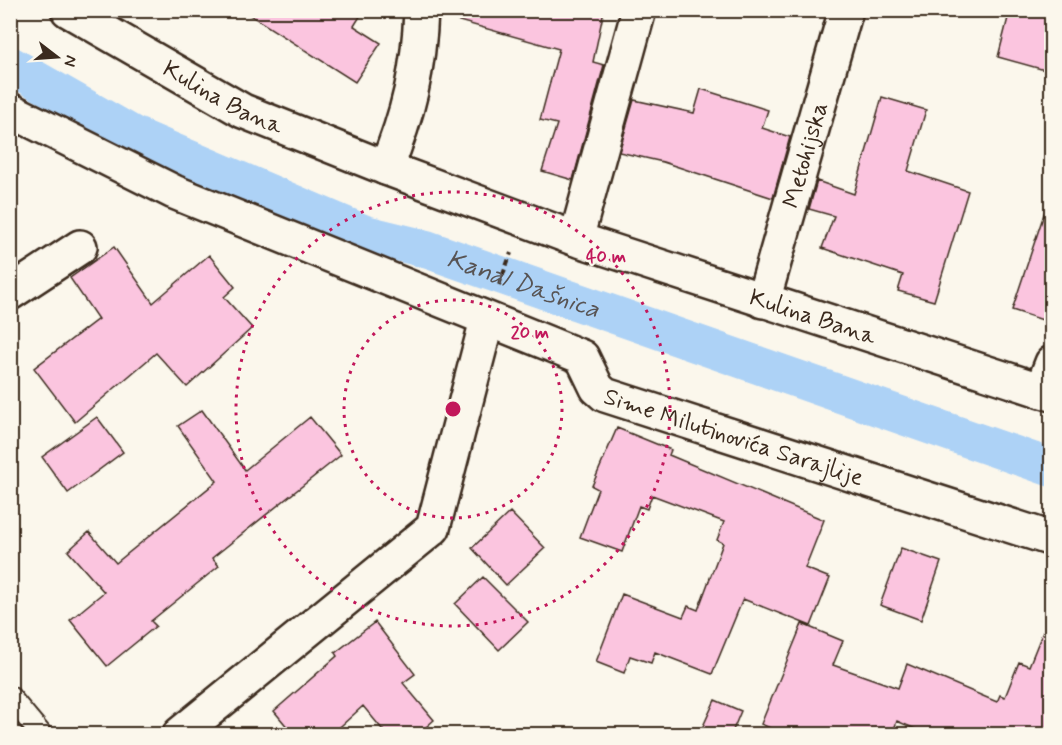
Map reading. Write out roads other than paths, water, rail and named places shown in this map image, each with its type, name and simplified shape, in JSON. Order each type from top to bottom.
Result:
[{"type":"street","name":"Kulina Bana","points":[[68,10],[243,111],[386,168],[576,239],[763,301],[1048,382]]},
{"type":"street","points":[[386,168],[405,123],[416,71],[421,10]]},
{"type":"street","points":[[576,239],[639,10]]},
{"type":"street","name":"Metohijska","points":[[763,301],[846,10]]},
{"type":"street","name":"Sime Milutinovića Sarajlije","points":[[10,110],[174,192],[492,306],[582,357],[597,388],[604,395],[1052,539]]},
{"type":"street","points":[[10,293],[80,247]]},
{"type":"street","points":[[180,735],[433,528],[492,306]]},
{"type":"lane","points":[[10,697],[41,735]]},
{"type":"waterway","name":"Kanal Dašnica","points":[[10,65],[133,135],[365,234],[426,249],[1052,468]]}]
